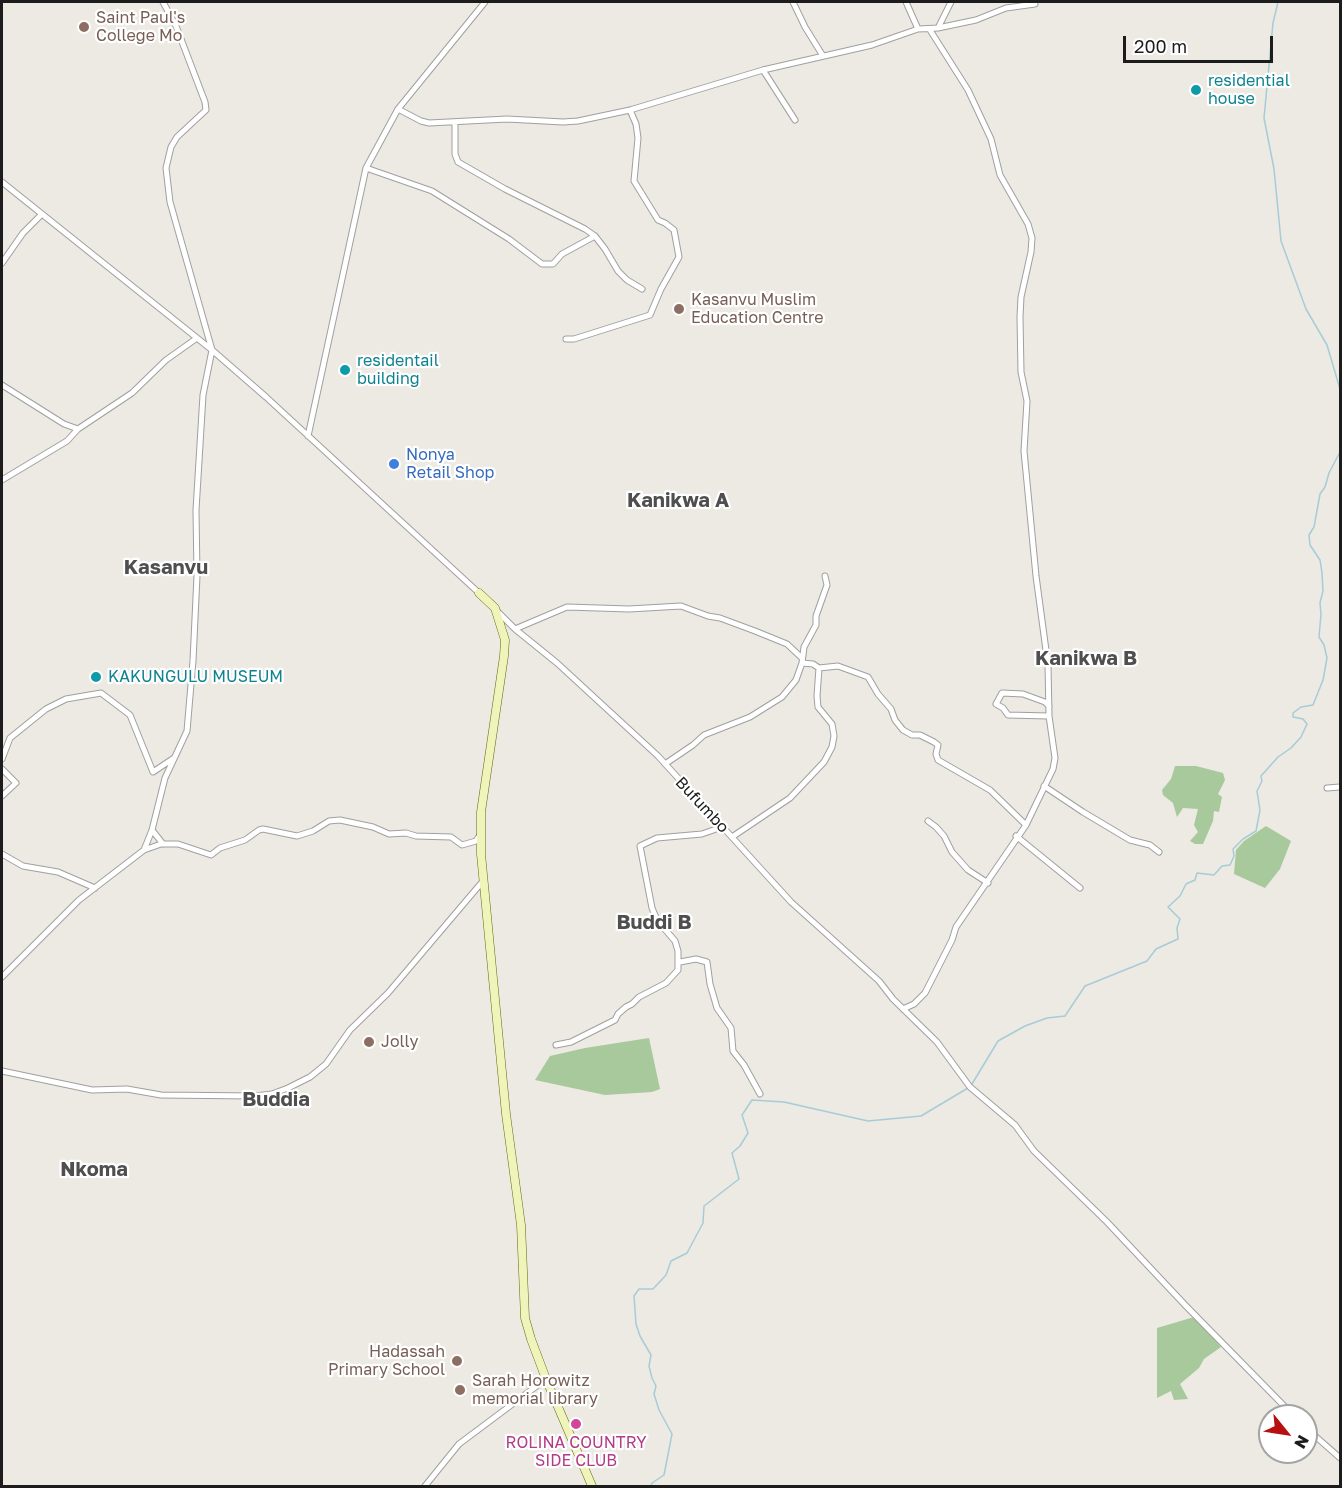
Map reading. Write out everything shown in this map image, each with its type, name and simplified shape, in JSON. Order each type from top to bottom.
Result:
[{"type":"street","points":[[144,850],[152,830],[162,789],[186,731],[189,712],[197,576],[196,510],[203,395],[212,351],[170,201],[166,168],[171,147],[177,137],[203,115],[206,110],[205,102],[176,26],[163,2]]},
{"type":"street","points":[[308,436],[366,168],[398,109],[484,2]]},
{"type":"street","points":[[793,2],[823,56]]},
{"type":"street","points":[[906,2],[918,30]]},
{"type":"street","points":[[938,28],[951,2]]},
{"type":"street","points":[[398,109],[421,121],[507,119],[563,122],[630,110],[763,70],[872,45],[918,30],[930,30],[976,20],[1006,8],[1035,4],[1034,2]]},
{"type":"street","points":[[903,1009],[914,1004],[925,993],[952,940],[956,927],[988,883],[1016,836],[1026,825],[1053,769],[1055,758],[1049,716],[1048,665],[1036,576],[1024,452],[1027,401],[1022,372],[1020,317],[1032,238],[1028,224],[1000,175],[991,139],[975,104],[930,30]]},
{"type":"street","points":[[763,70],[795,120]]},
{"type":"street","points":[[566,339],[574,339],[650,315],[679,256],[674,230],[665,222],[658,220],[634,181],[638,138],[636,124],[630,110]]},
{"type":"street","points":[[455,122],[455,154],[462,166],[585,229],[595,236],[618,271],[642,289]]},
{"type":"street","points":[[366,168],[432,190],[509,238],[542,264],[553,264],[562,254],[595,236]]},
{"type":"street","points":[[2,182],[197,338],[308,436],[495,608],[503,631],[505,647],[481,812],[481,833],[483,880],[506,1114],[520,1225],[525,1318],[546,1379],[592,1486]]},
{"type":"street","points":[[2,263],[23,233],[42,214]]},
{"type":"street","points":[[2,480],[67,441],[78,429],[132,393],[166,360],[197,338]]},
{"type":"street","points":[[2,385],[64,424],[78,429]]},
{"type":"street","points":[[665,764],[704,735],[750,717],[782,697],[796,680],[804,647],[816,625],[816,616],[827,585],[825,576]]},
{"type":"street","points":[[515,629],[567,607],[629,609],[681,606],[755,631],[787,645],[802,660],[819,668],[838,666],[868,677],[903,730],[912,735],[920,735],[938,745],[936,754],[938,760],[990,790],[1026,825]]},
{"type":"street","name":"Bufumbo","points":[[495,608],[515,629],[557,663],[665,764],[791,902],[879,981],[936,1042],[970,1087],[1015,1125],[1050,1168],[1107,1222],[1282,1404]]},
{"type":"street","points":[[732,837],[790,798],[824,762],[834,736],[832,724],[818,707],[819,668]]},
{"type":"street","points":[[2,759],[10,738],[46,709],[66,699],[101,693],[130,716],[153,772],[176,757]]},
{"type":"street","points":[[1049,706],[1045,702],[1023,694],[1002,693],[996,704],[1004,708],[1008,715],[1049,716]]},
{"type":"street","points":[[2,769],[16,783],[2,796]]},
{"type":"street","points":[[1044,786],[1130,840],[1150,845],[1159,852]]},
{"type":"street","points":[[1327,788],[1341,787]]},
{"type":"street","points":[[2,977],[69,909],[144,850],[163,844],[178,844],[212,855],[220,848],[245,840],[259,830],[297,836],[313,831],[329,821],[340,820],[373,827],[390,834],[451,837],[462,845],[476,841],[481,833]]},
{"type":"street","points":[[928,821],[936,826],[952,852],[968,870],[988,883]]},
{"type":"street","points":[[556,1045],[571,1042],[615,1020],[618,1014],[639,997],[666,983],[677,973],[680,962],[675,941],[657,920],[652,908],[640,846],[657,838],[702,834],[722,827]]},
{"type":"street","points":[[152,830],[163,844]]},
{"type":"street","points":[[1016,836],[1080,888]]},
{"type":"street","points":[[2,854],[23,866],[58,872],[95,888]]},
{"type":"street","points":[[2,1071],[92,1090],[127,1089],[170,1095],[255,1096],[272,1094],[288,1088],[310,1077],[326,1064],[350,1030],[388,993],[483,880]]},
{"type":"street","points":[[680,962],[696,959],[707,962],[717,1008],[731,1028],[733,1051],[744,1065],[759,1094]]},
{"type":"street","points":[[425,1486],[459,1444],[546,1379]]},
{"type":"street","points":[[1318,1439],[1341,1458]]},
{"type":"green space","points":[[1175,766],[1196,766],[1223,773],[1225,780],[1218,794],[1222,797],[1219,812],[1214,811],[1213,821],[1203,844],[1190,841],[1198,832],[1194,825],[1198,809],[1183,808],[1177,817],[1173,803],[1163,795],[1162,790],[1171,779]]},
{"type":"green space","points":[[1266,826],[1291,841],[1280,869],[1265,888],[1234,874],[1236,850],[1244,841]]},
{"type":"green space","points":[[649,1038],[660,1089],[652,1092],[605,1095],[535,1080],[550,1056]]},
{"type":"green space","points":[[1194,1317],[1221,1347],[1204,1359],[1199,1368],[1180,1384],[1188,1399],[1174,1400],[1171,1391],[1157,1398],[1157,1328]]},
{"type":"waterway","points":[[1278,2],[1273,23],[1264,118],[1274,169],[1281,241],[1306,309],[1327,345],[1340,389]]},
{"type":"waterway","points":[[972,1084],[998,1041],[1025,1026],[1047,1018],[1065,1016],[1085,986],[1147,961],[1156,949],[1178,939],[1177,928],[1180,919],[1168,907],[1180,896],[1186,884],[1195,880],[1197,873],[1214,875],[1222,866],[1230,865],[1234,856],[1233,849],[1256,831],[1260,810],[1257,791],[1262,781],[1261,776],[1301,737],[1307,724],[1303,719],[1293,717],[1293,713],[1301,707],[1313,705],[1323,680],[1327,658],[1324,645],[1319,637],[1320,603],[1323,591],[1322,573],[1320,560],[1310,545],[1309,535],[1314,527],[1320,494],[1340,452]]},
{"type":"waterway","points":[[651,1486],[664,1475],[672,1434],[659,1410],[654,1394],[656,1386],[649,1366],[651,1355],[636,1324],[634,1296],[639,1289],[653,1289],[666,1275],[671,1261],[687,1253],[703,1223],[704,1206],[739,1179],[732,1153],[740,1146],[748,1133],[742,1115],[752,1100],[784,1102],[868,1121],[921,1116],[968,1088]]},
{"type":"place","name":"Saint Paul's College Mo","points":[[84,27]]},
{"type":"place","name":"residential house","points":[[1196,90]]},
{"type":"place","name":"Kasanvu Muslim Education Centre","points":[[679,309]]},
{"type":"place","name":"residentail building","points":[[345,370]]},
{"type":"place","name":"Nonya Retail Shop","points":[[394,464]]},
{"type":"place","name":"KAKUNGULU MUSEUM","points":[[96,677]]},
{"type":"place","name":"Jolly","points":[[369,1042]]},
{"type":"place","name":"Hadassah Primary School","points":[[457,1361]]},
{"type":"place","name":"Sarah Horowitz memorial library","points":[[460,1390]]},
{"type":"place","name":"ROLINA COUNTRY SIDE CLUB","points":[[576,1424]]},
{"type":"district","name":"Kanikwa A","points":[[678,501]]},
{"type":"district","name":"Kasanvu","points":[[166,568]]},
{"type":"district","name":"Kanikwa B","points":[[1086,659]]},
{"type":"district","name":"Buddi B","points":[[654,923]]},
{"type":"district","name":"Buddia","points":[[276,1100]]},
{"type":"district","name":"Nkoma","points":[[94,1170]]}]
